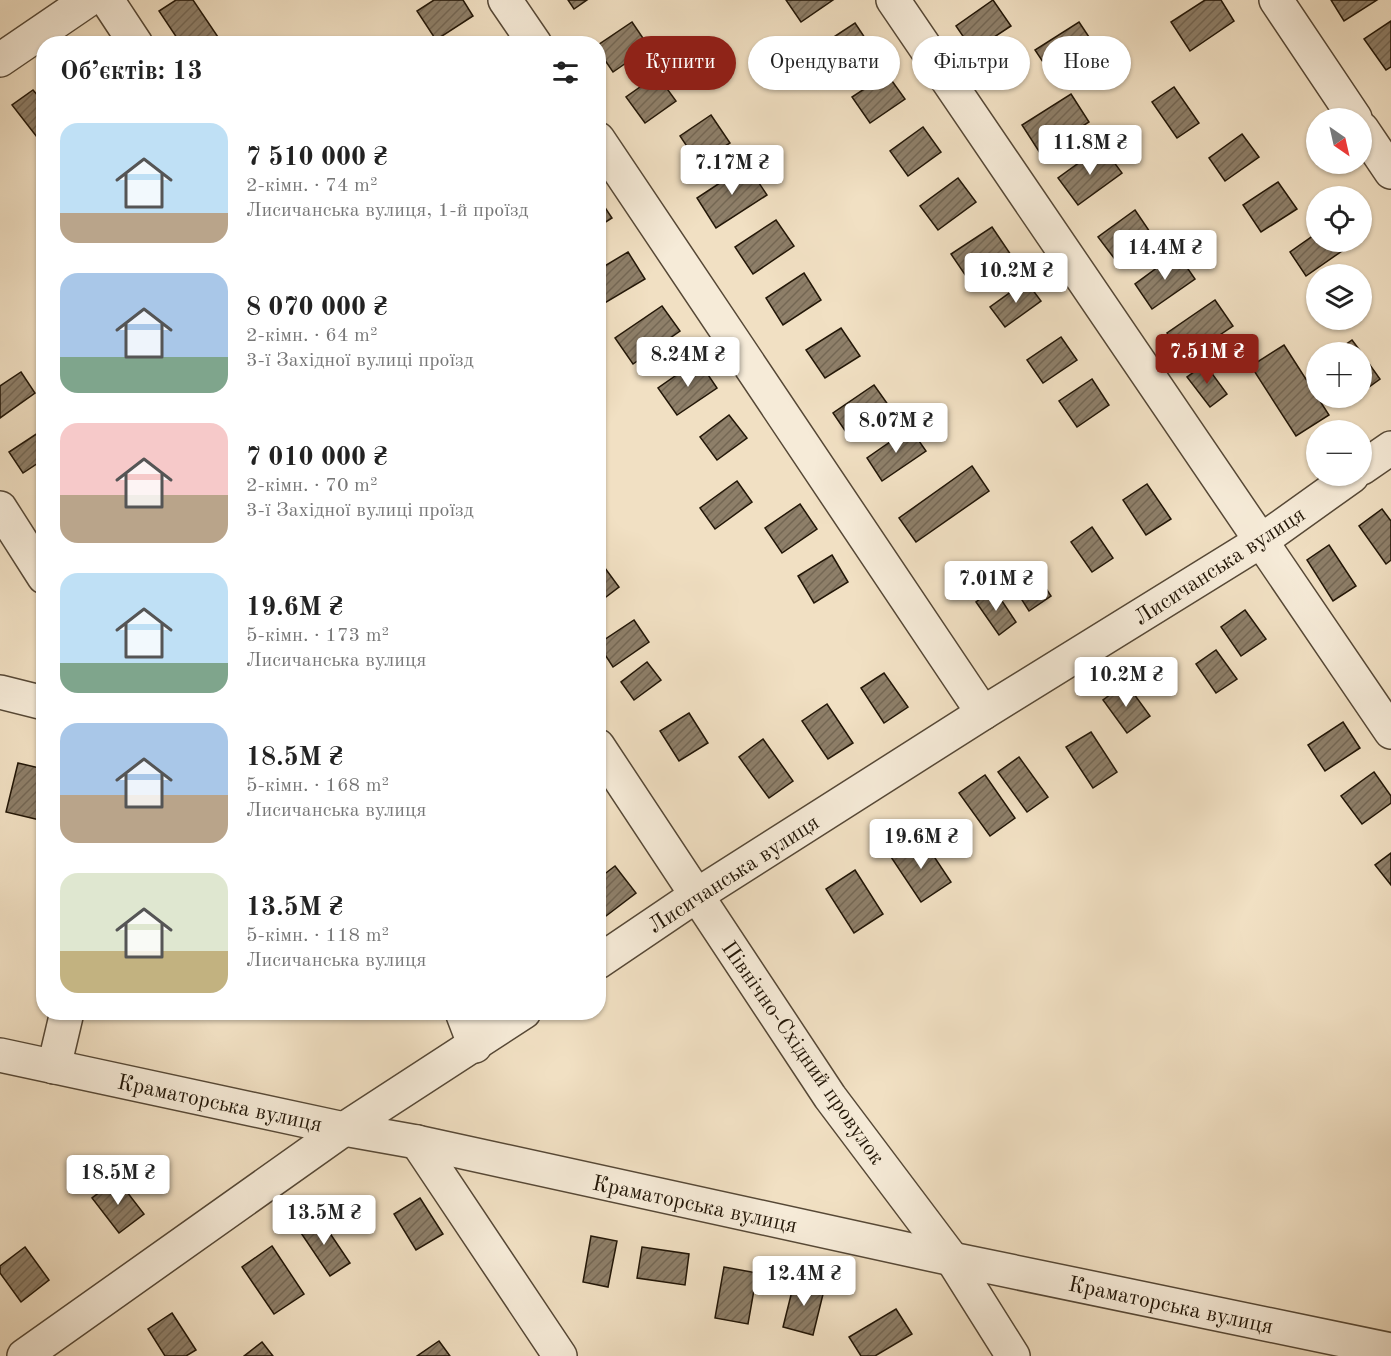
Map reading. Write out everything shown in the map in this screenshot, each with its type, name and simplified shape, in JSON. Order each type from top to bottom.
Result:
[{"type":"street","points":[[0,60],[88,0]]},
{"type":"street","points":[[107,0],[131,36]]},
{"type":"street","points":[[505,0],[529,36]]},
{"type":"street","points":[[893,0],[1391,732]]},
{"type":"street","points":[[1276,0],[1348,108]]},
{"type":"street","points":[[1372,144],[1391,172]]},
{"type":"street","points":[[606,151],[983,713]]},
{"type":"street","points":[[1372,461],[1391,448]]},
{"type":"street","name":"Лисичанська вулиця","points":[[606,957],[697,895],[983,713],[1261,541],[1338,486]]},
{"type":"street","points":[[0,508],[36,564]]},
{"type":"street","points":[[0,692],[36,701]]},
{"type":"street","name":"Північно-Східний провулок","points":[[606,758],[830,1097],[952,1259],[1013,1356]]},
{"type":"street","points":[[54,1067],[65,1020]]},
{"type":"street","points":[[465,1020],[475,1046]]},
{"type":"street","points":[[24,1356],[344,1129],[512,1020]]},
{"type":"street","name":"Краматорська вулиця","points":[[0,1055],[344,1129],[417,1142],[952,1259],[1391,1350]]},
{"type":"street","points":[[417,1142],[560,1356]]},
{"type":"building","points":[[176,0],[193,0],[217,36],[176,36],[159,11]]},
{"type":"building","points":[[434,0],[463,0],[473,16],[442,36],[433,36],[417,11]]},
{"type":"building","points":[[568,0],[587,0],[574,9]]},
{"type":"building","points":[[786,0],[833,0],[801,22]]},
{"type":"building","points":[[993,0],[1011,26],[996,36],[963,36],[956,26]]},
{"type":"building","points":[[1205,0],[1221,0],[1234,21],[1190,51],[1171,22]]},
{"type":"building","points":[[1331,0],[1377,0],[1344,21]]},
{"type":"building","points":[[1391,21],[1391,67],[1386,70],[1364,39]]},
{"type":"building","points":[[632,22],[642,36],[624,36],[624,64],[613,72],[606,62],[606,40]]},
{"type":"building","points":[[1079,22],[1088,36],[1057,36]]},
{"type":"building","points":[[855,23],[864,36],[835,36]]},
{"type":"building","points":[[1042,46],[1042,60],[1035,50]]},
{"type":"building","points":[[1174,87],[1199,123],[1177,138],[1152,102]]},
{"type":"building","points":[[33,90],[36,94],[36,136],[12,105]]},
{"type":"building","points":[[636,90],[668,90],[676,101],[645,123],[626,97]]},
{"type":"building","points":[[863,90],[899,90],[905,99],[870,123],[852,97]]},
{"type":"building","points":[[1071,94],[1089,122],[1040,153],[1022,125]]},
{"type":"building","points":[[711,115],[730,143],[698,163],[680,136]]},
{"type":"building","points":[[923,127],[941,152],[908,176],[890,151]]},
{"type":"building","points":[[1242,134],[1259,157],[1225,181],[1209,158]]},
{"type":"building","points":[[1102,146],[1122,173],[1078,205],[1058,178]]},
{"type":"building","points":[[747,165],[767,195],[716,228],[697,198]]},
{"type":"building","points":[[958,178],[976,202],[938,230],[920,206]]},
{"type":"building","points":[[1278,182],[1297,209],[1261,232],[1243,205]]},
{"type":"building","points":[[606,209],[612,218],[606,222]]},
{"type":"building","points":[[1135,210],[1150,232],[1114,258],[1098,237]]},
{"type":"building","points":[[776,220],[794,246],[753,274],[735,247]]},
{"type":"building","points":[[992,227],[1011,255],[970,282],[951,254]]},
{"type":"building","points":[[1306,241],[1306,252],[1341,252],[1323,264],[1306,264],[1306,276],[1290,252]]},
{"type":"building","points":[[628,252],[645,279],[606,302],[606,265]]},
{"type":"building","points":[[1177,253],[1195,279],[1152,309],[1135,284]]},
{"type":"building","points":[[804,273],[821,300],[783,325],[766,298]]},
{"type":"building","points":[[1026,281],[1041,301],[1005,327],[990,307]]},
{"type":"building","points":[[1215,300],[1233,326],[1184,359],[1167,333]]},
{"type":"building","points":[[662,306],[680,331],[633,364],[615,338]]},
{"type":"building","points":[[841,328],[860,356],[825,378],[806,350]]},
{"type":"building","points":[[1061,337],[1077,360],[1043,383],[1027,360]]},
{"type":"building","points":[[1284,345],[1306,379],[1306,408],[1324,408],[1329,415],[1321,420],[1306,420],[1306,430],[1296,436],[1251,366]]},
{"type":"building","points":[[698,360],[717,388],[677,415],[658,388]]},
{"type":"building","points":[[1205,364],[1227,394],[1210,407],[1187,377]]},
{"type":"building","points":[[1372,368],[1380,379],[1372,385]]},
{"type":"building","points":[[21,372],[35,393],[0,418],[0,386]]},
{"type":"building","points":[[1092,379],[1109,405],[1077,427],[1059,401]]},
{"type":"building","points":[[874,385],[889,406],[848,435],[833,413]]},
{"type":"building","points":[[729,415],[747,438],[717,460],[700,437]]},
{"type":"building","points":[[910,428],[926,451],[882,481],[867,458]]},
{"type":"building","points":[[36,434],[36,464],[23,473],[9,452]]},
{"type":"building","points":[[972,466],[989,491],[916,542],[899,518]]},
{"type":"building","points":[[737,481],[752,502],[715,529],[700,508]]},
{"type":"building","points":[[1147,484],[1171,519],[1146,535],[1123,500]]},
{"type":"building","points":[[800,504],[817,529],[782,553],[765,528]]},
{"type":"building","points":[[1382,509],[1391,521],[1391,560],[1386,564],[1359,526]]},
{"type":"building","points":[[1092,527],[1113,558],[1092,572],[1071,542]]},
{"type":"building","points":[[1329,545],[1356,586],[1333,601],[1307,560]]},
{"type":"building","points":[[832,555],[848,582],[814,603],[798,576]]},
{"type":"building","points":[[1030,564],[1051,596],[1029,611],[1008,578]]},
{"type":"building","points":[[606,569],[619,587],[606,597]]},
{"type":"building","points":[[994,589],[1016,622],[999,635],[976,602]]},
{"type":"building","points":[[1245,610],[1266,639],[1241,656],[1221,627]]},
{"type":"building","points":[[634,620],[649,642],[613,667],[606,656],[606,639]]},
{"type":"building","points":[[1216,650],[1237,679],[1216,693],[1196,664]]},
{"type":"building","points":[[647,662],[661,680],[634,700],[621,682]]},
{"type":"building","points":[[884,673],[908,707],[884,723],[861,688]]},
{"type":"building","points":[[1126,683],[1150,716],[1127,733],[1103,700]]},
{"type":"building","points":[[827,704],[853,743],[828,759],[802,721]]},
{"type":"building","points":[[689,713],[708,743],[679,761],[660,731]]},
{"type":"building","points":[[1343,722],[1360,748],[1325,771],[1308,745]]},
{"type":"building","points":[[1091,732],[1117,772],[1093,788],[1066,747]]},
{"type":"building","points":[[763,739],[793,781],[769,798],[739,757]]},
{"type":"building","points":[[1019,757],[1048,797],[1027,812],[998,772]]},
{"type":"building","points":[[18,763],[36,767],[36,819],[6,812]]},
{"type":"building","points":[[1374,772],[1391,796],[1391,803],[1362,824],[1341,796]]},
{"type":"building","points":[[985,775],[1015,818],[990,836],[959,793]]},
{"type":"building","points":[[921,837],[951,882],[921,902],[891,857]]},
{"type":"building","points":[[1391,853],[1391,885],[1375,865]]},
{"type":"building","points":[[615,866],[636,893],[606,916],[606,873]]},
{"type":"building","points":[[855,870],[883,914],[854,933],[826,889]]},
{"type":"building","points":[[117,1179],[144,1214],[119,1233],[92,1198]]},
{"type":"building","points":[[420,1198],[443,1234],[416,1250],[394,1214]]},
{"type":"building","points":[[319,1217],[350,1263],[330,1276],[299,1230]]},
{"type":"building","points":[[591,1236],[617,1241],[608,1287],[583,1282]]},
{"type":"building","points":[[272,1246],[304,1294],[274,1314],[242,1267]]},
{"type":"building","points":[[25,1247],[49,1280],[21,1302],[0,1273],[0,1266]]},
{"type":"building","points":[[642,1247],[689,1254],[685,1285],[637,1278]]},
{"type":"building","points":[[724,1267],[757,1273],[748,1324],[715,1318]]},
{"type":"building","points":[[795,1279],[825,1286],[813,1335],[783,1327]]},
{"type":"building","points":[[896,1309],[912,1334],[875,1356],[861,1356],[849,1337]]},
{"type":"building","points":[[172,1313],[196,1350],[186,1356],[165,1356],[148,1329]]},
{"type":"building","points":[[439,1341],[450,1356],[417,1356]]},
{"type":"building","points":[[262,1342],[273,1356],[244,1356]]}]
